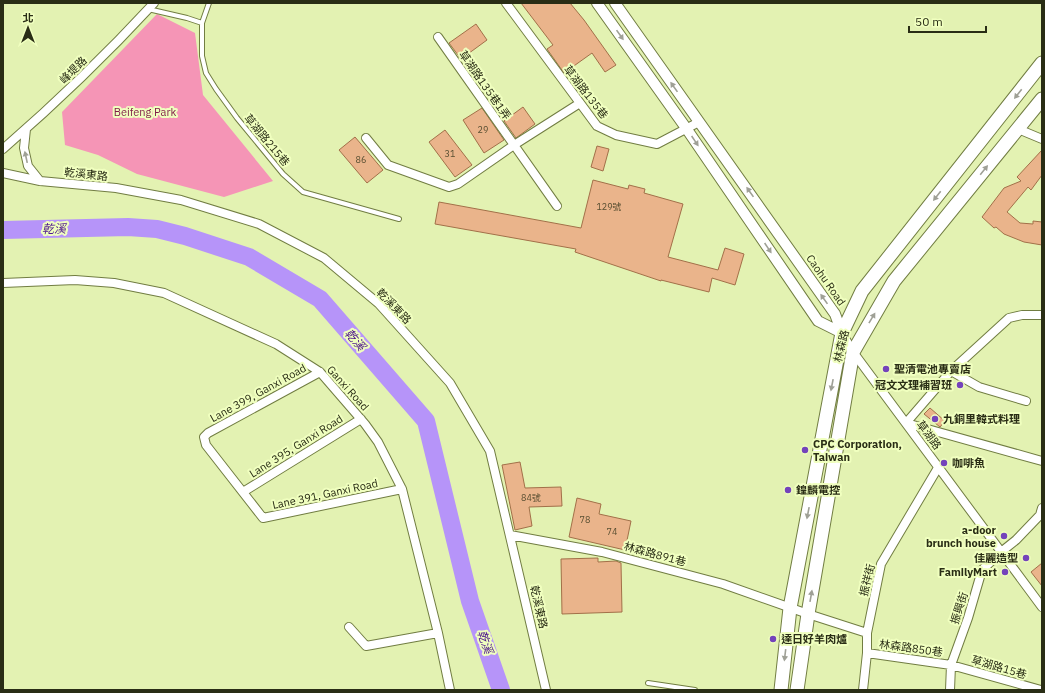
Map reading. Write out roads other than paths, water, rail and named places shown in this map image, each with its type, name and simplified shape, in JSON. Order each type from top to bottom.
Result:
[{"type":"main road","name":"林森路","points":[[781,690],[790,608],[842,333],[862,291],[1042,63]]},
{"type":"main road","name":"林森路","points":[[797,690],[808,614],[853,352],[894,281],[1042,99]]},
{"type":"street","name":"草湖路135巷","points":[[506,3],[597,126],[616,135],[657,144],[699,122]]},
{"type":"street","points":[[597,3],[686,128],[818,321],[842,333]]},
{"type":"street","name":"Caohu Road","points":[[615,3],[835,314],[842,333]]},
{"type":"street","name":"峰堤路","points":[[3,149],[53,106],[94,66],[151,6]]},
{"type":"street","name":"草湖路135巷1弄","points":[[438,37],[557,206]]},
{"type":"street","points":[[366,138],[388,165],[449,187],[458,184],[514,145],[580,103]]},
{"type":"street","points":[[26,129],[24,148],[28,166],[40,181]]},
{"type":"street","points":[[1018,129],[1042,139]]},
{"type":"street","name":"乾溪東路","points":[[3,173],[40,181],[116,188],[181,200],[259,224],[324,258],[379,304],[450,383],[490,451],[546,690]]},
{"type":"street","name":"Ganxi Road","points":[[3,283],[75,280],[114,283],[164,293],[276,344],[320,372],[361,419],[378,442],[402,488],[438,633],[450,690]]},
{"type":"street","points":[[1042,315],[1022,315],[1009,318],[951,371],[906,424],[1042,461]]},
{"type":"street","name":"草湖路","points":[[842,333],[853,352],[939,466],[1042,607]]},
{"type":"street","points":[[951,371],[979,387],[1026,401]]},
{"type":"street","name":"Lane 399, Ganxi Road","points":[[242,492],[206,445],[204,440],[205,435],[320,372]]},
{"type":"street","name":"Lane 395, Ganxi Road","points":[[242,492],[361,419]]},
{"type":"street","name":"振祥街","points":[[863,690],[867,653],[867,633],[881,564],[939,466]]},
{"type":"street","name":"Lane 391, Ganxi Road","points":[[242,492],[261,517],[265,518],[402,488]]},
{"type":"street","name":"振興街","points":[[950,690],[951,665],[968,618],[982,570],[1016,540],[1041,513]]},
{"type":"street","name":"林森路891巷","points":[[510,534],[602,552],[723,584],[808,614]]},
{"type":"street","name":"林森路850巷","points":[[808,614],[867,633]]},
{"type":"street","points":[[349,627],[366,646],[438,633]]},
{"type":"street","name":"林森路850巷","points":[[867,653],[951,665]]},
{"type":"street","name":"草湖路15巷","points":[[951,665],[1041,690]]},
{"type":"lane","name":"草湖路215巷","points":[[209,3],[202,24],[202,56],[206,73],[237,118],[283,174],[304,192],[399,219]]},
{"type":"lane","points":[[151,6],[202,24]]},
{"type":"lane","points":[[648,683],[696,690]]},
{"type":"waterway","name":"乾溪","points":[[3,230],[128,227],[157,229],[185,236],[249,257],[320,299],[426,421],[470,601],[501,690]]},
{"type":"place","name":"聖清電池專賣店","points":[[886,369]]},
{"type":"place","name":"冠文文理補習班","points":[[960,385]]},
{"type":"place","name":"九銅里韓式料理","points":[[935,419]]},
{"type":"place","name":"CPC Corporation, Taiwan","points":[[805,450]]},
{"type":"place","name":"咖啡魚","points":[[944,463]]},
{"type":"place","name":"鍠麟電控","points":[[788,490]]},
{"type":"place","name":"a-door brunch house","points":[[1004,536]]},
{"type":"place","name":"佳麗造型","points":[[1026,558]]},
{"type":"place","name":"FamilyMart","points":[[1005,572]]},
{"type":"place","name":"達日好羊肉爐","points":[[773,639]]},
{"type":"park label","name":"Beifeng Park","points":[[145,112]]}]
